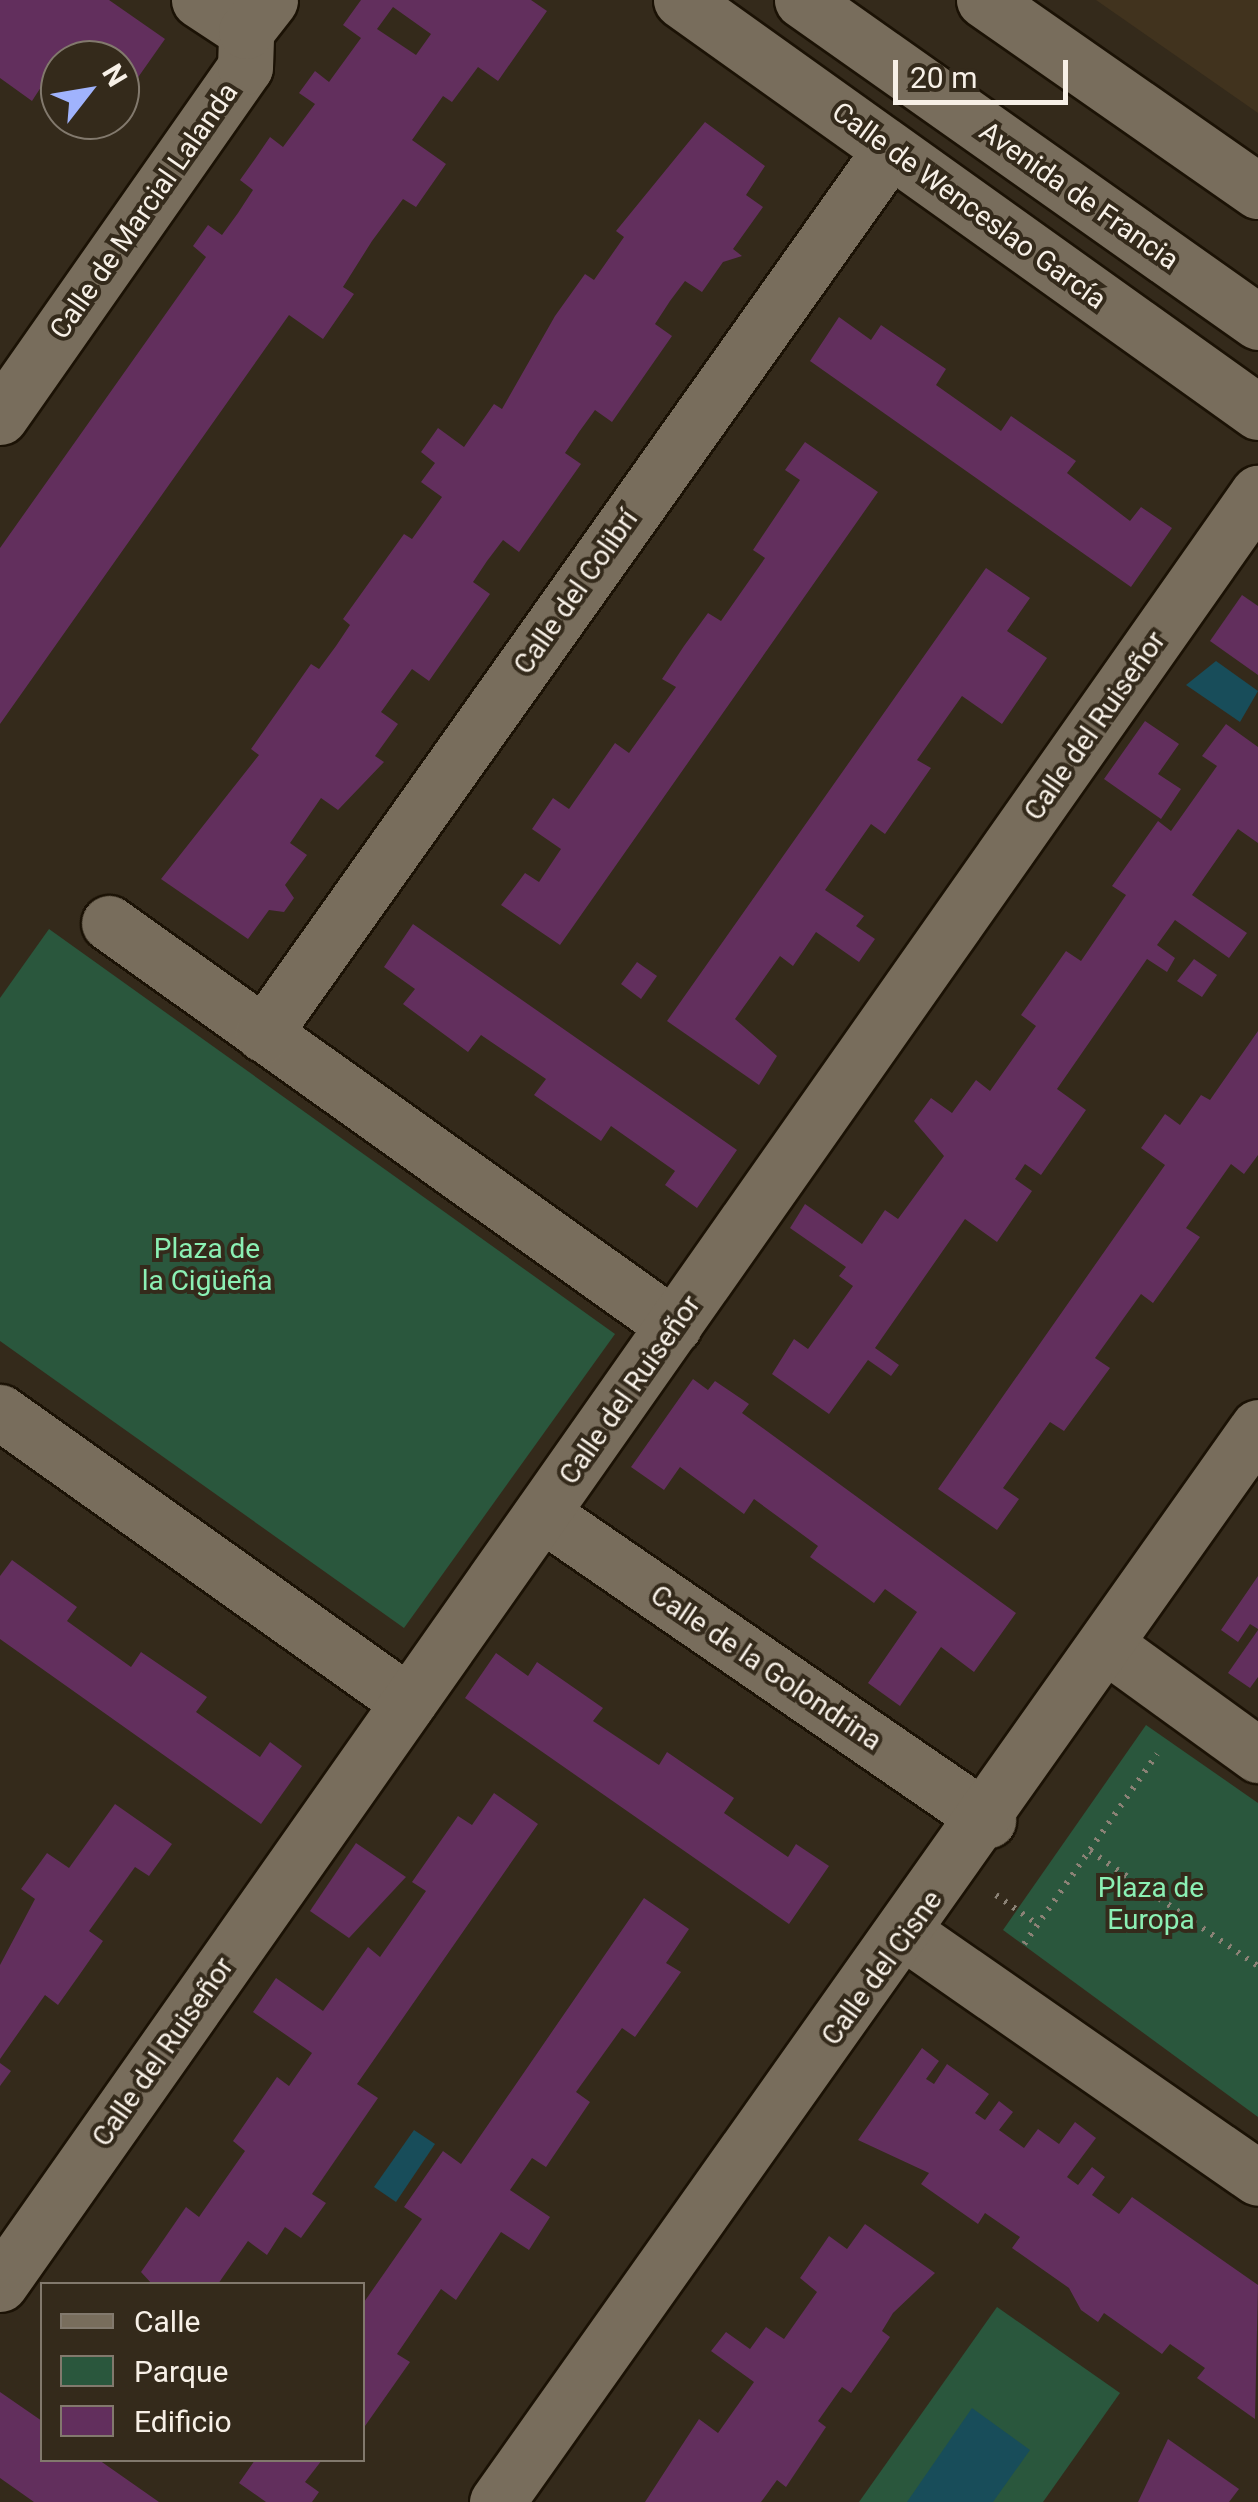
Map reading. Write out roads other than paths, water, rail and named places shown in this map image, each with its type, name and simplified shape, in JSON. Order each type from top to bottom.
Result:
[{"type":"street","points":[[199,0],[258,16]]},
{"type":"street","name":"Calle de Wenceslao García","points":[[681,0],[1258,412]]},
{"type":"street","name":"Avenida de Francia","points":[[802,0],[1258,322]]},
{"type":"street","points":[[992,2],[1258,191]]},
{"type":"street","name":"Calle de Marcial Lalanda","points":[[0,417],[245,67],[258,16]]},
{"type":"street","name":"Calle del Colibrí","points":[[263,1034],[890,150]]},
{"type":"street","name":"Calle del Ruiseñor","points":[[0,2284],[1258,494]]},
{"type":"street","points":[[108,923],[674,1326]]},
{"type":"street","points":[[2,1418],[408,1702]]},
{"type":"street","name":"Calle del Cisne","points":[[497,2502],[988,1820],[1258,1428]]},
{"type":"street","name":"Calle de la Golondrina","points":[[544,1515],[988,1820]]},
{"type":"street","points":[[1106,1645],[1258,1755]]},
{"type":"street","points":[[907,1934],[1258,2178]]},
{"type":"water","points":[[1216,661],[1258,691],[1240,722],[1186,685]]},
{"type":"water","points":[[414,2130],[435,2144],[396,2202],[374,2187]]},
{"type":"water","points":[[972,2408],[1030,2450],[993,2502],[907,2502]]},
{"type":"park label","name":"Plaza de la Cigüeña","points":[[207,1265]]},
{"type":"park label","name":"Plaza de Europa","points":[[1151,1904]]}]
